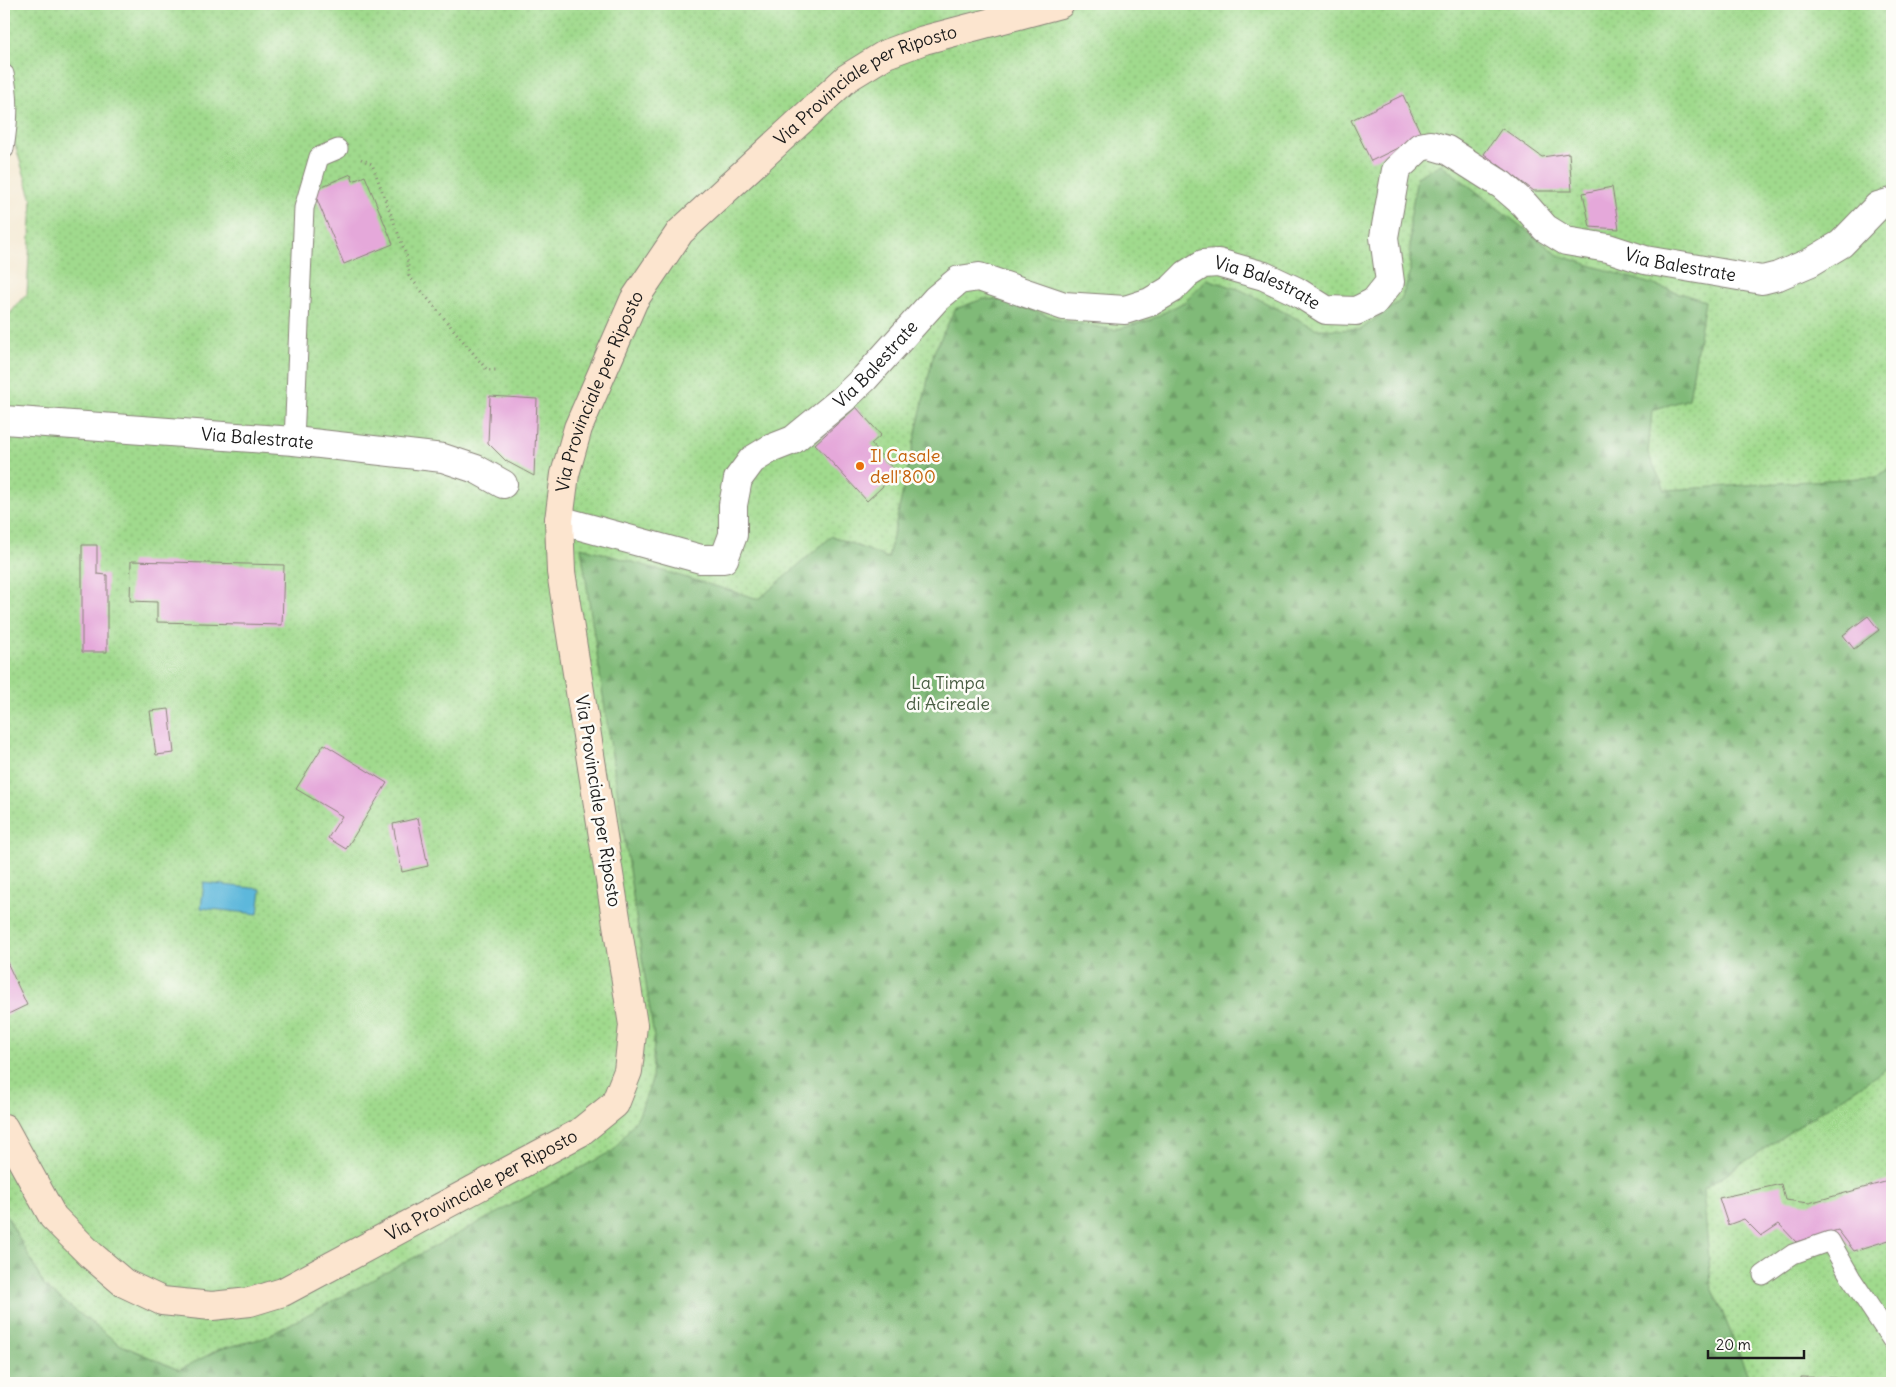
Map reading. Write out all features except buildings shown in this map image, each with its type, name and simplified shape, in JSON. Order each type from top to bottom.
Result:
[{"type":"street","name":"Via Provinciale per Riposto","points":[[4,1128],[54,1217],[91,1255],[124,1283],[162,1301],[212,1306],[250,1302],[283,1292],[579,1133],[615,1104],[628,1070],[633,1025],[561,572],[559,520],[565,474],[578,428],[634,300],[680,232],[847,78],[878,59],[924,40],[1060,4]]},
{"type":"street","name":"Via Balestrate","points":[[559,520],[701,559],[724,559],[732,535],[733,505],[738,478],[752,460],[770,449],[793,440],[843,398],[865,378],[936,299],[959,280],[979,277],[1064,306],[1125,310],[1150,302],[1172,289],[1187,274],[1203,264],[1218,263],[1264,276],[1296,291],[1326,310],[1356,312],[1374,302],[1390,282],[1384,237],[1396,170],[1420,147],[1430,144],[1447,150],[1502,185],[1524,204],[1545,228],[1566,241],[1608,248],[1645,260],[1762,280],[1778,276],[1811,262],[1833,249],[1878,206],[1892,202]]},
{"type":"street","name":"Via Balestrate","points":[[4,420],[294,441],[443,458],[476,469],[503,484]]},
{"type":"lane","points":[[4,74],[7,88],[8,117],[4,149]]},
{"type":"lane","points":[[294,441],[304,208],[319,156],[338,149]]},
{"type":"lane","points":[[1763,1276],[1793,1254],[1830,1241],[1851,1278],[1892,1340]]},
{"type":"path","points":[[338,149],[372,164],[407,257],[410,276],[487,370],[497,370]]},
{"type":"green space","name":"La Timpa di Acireale","points":[[4,4],[1892,4],[1892,1383],[4,1383],[4,320],[27,294],[32,200],[4,109]]},
{"type":"green space","points":[[1441,164],[1558,255],[1705,301],[1689,399],[1652,410],[1648,453],[1665,490],[1877,477],[1892,467],[1892,1065],[1703,1189],[1711,1284],[1751,1383],[4,1383],[4,1210],[45,1287],[119,1344],[179,1370],[220,1349],[264,1338],[614,1150],[639,1115],[652,1080],[654,1038],[581,547],[759,599],[832,536],[888,558],[934,352],[955,309],[983,299],[1003,300],[1060,320],[1114,330],[1150,320],[1186,301],[1207,279],[1241,290],[1317,329],[1360,330],[1401,300],[1410,274],[1410,220],[1417,177]]},
{"type":"water","points":[[204,883],[261,889],[258,914],[201,908]]},
{"type":"place","name":"Il Casale dell'800","points":[[860,466]]}]
